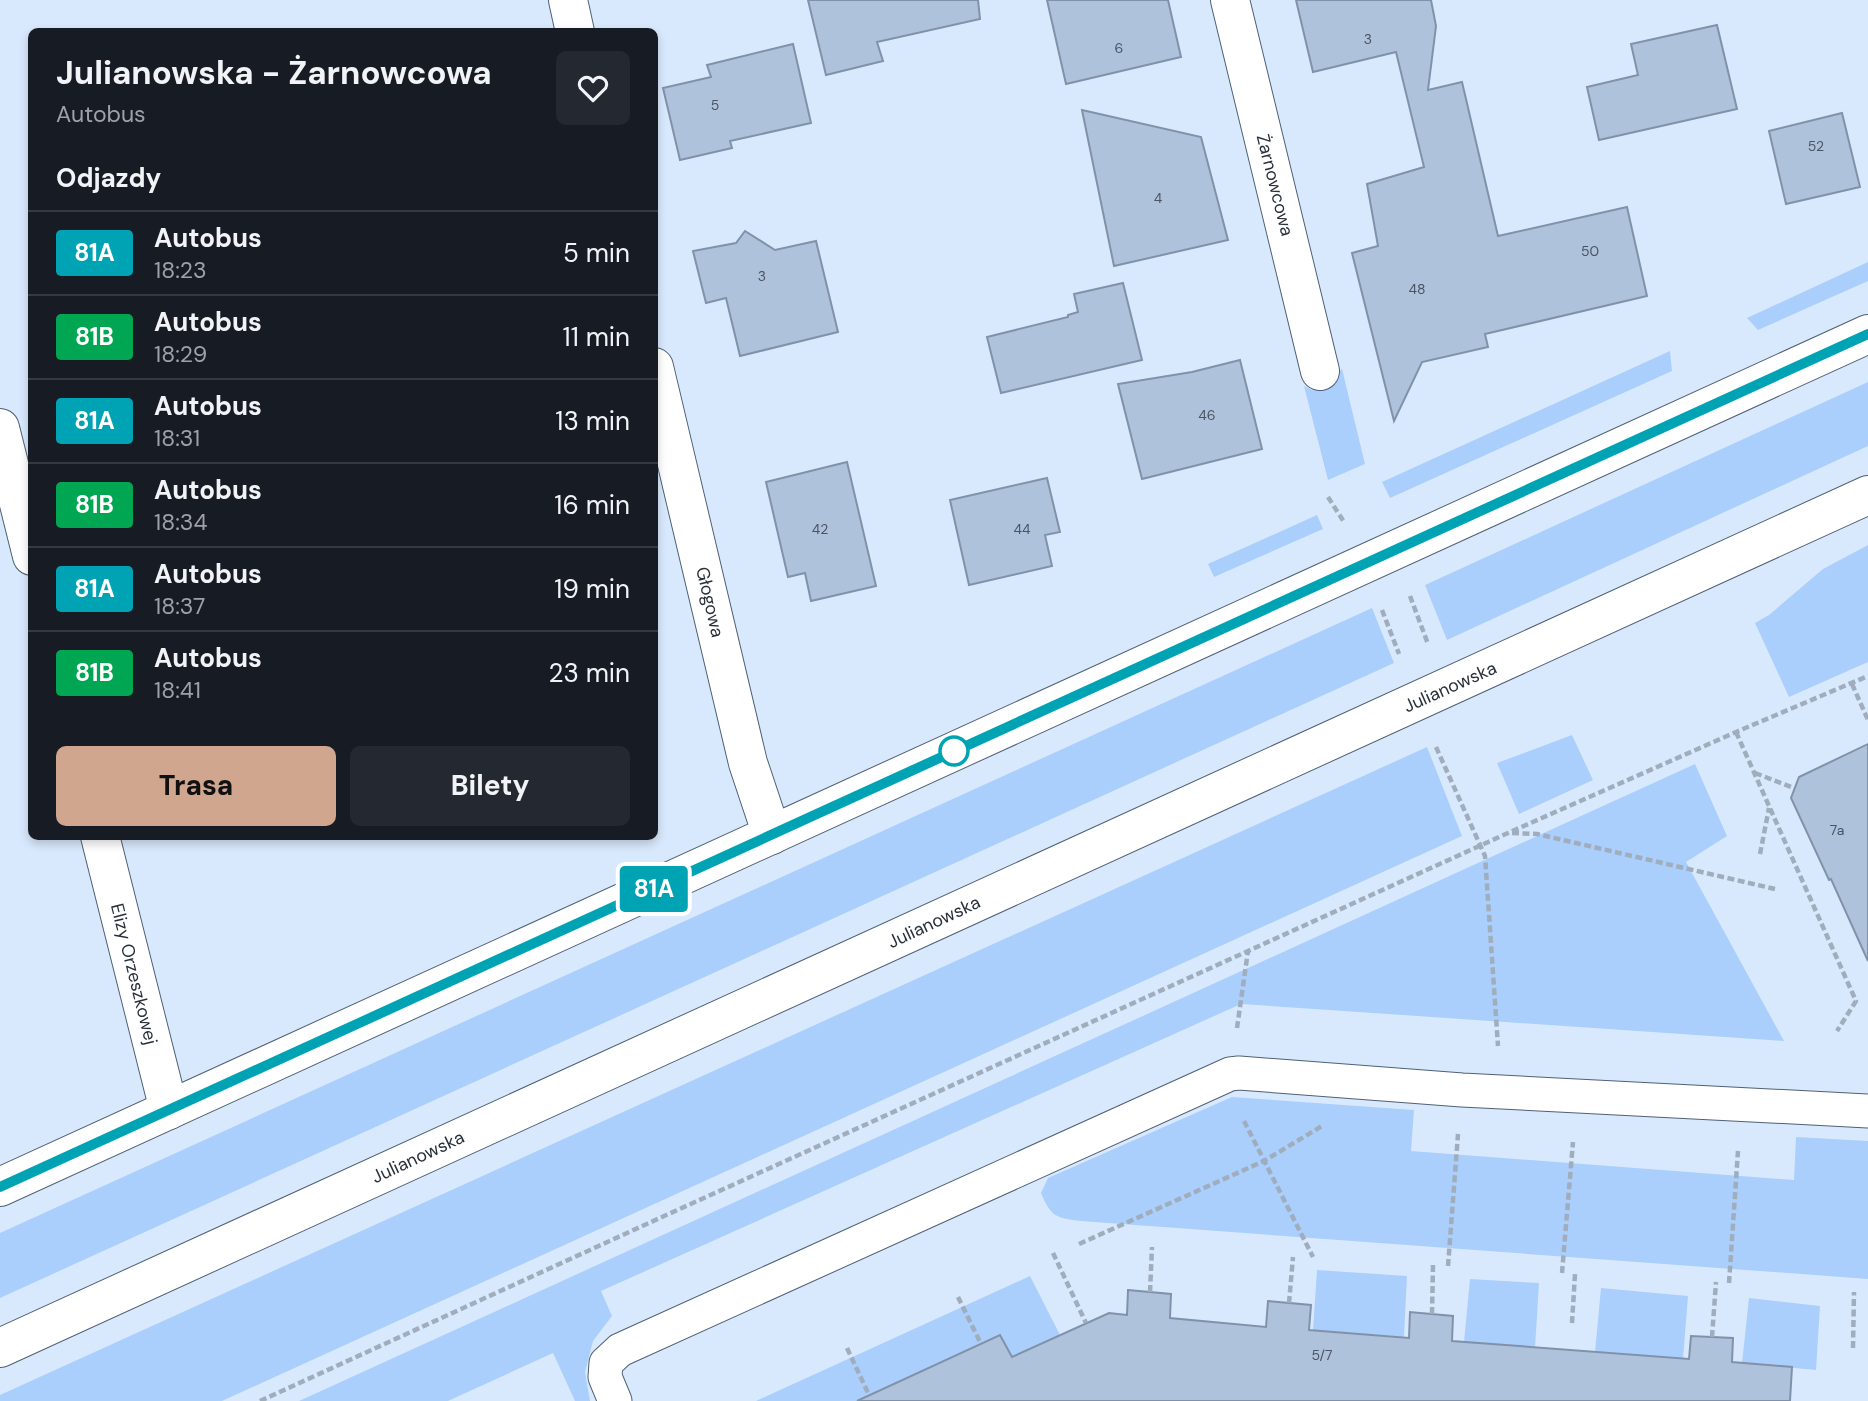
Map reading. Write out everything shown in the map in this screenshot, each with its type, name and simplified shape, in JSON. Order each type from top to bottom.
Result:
[{"type":"main road","points":[[568,0],[574,28]]},
{"type":"main road","name":"Żarnowcowa","points":[[1230,0],[1320,371]]},
{"type":"main road","points":[[0,1187],[1868,334]]},
{"type":"main road","name":"Głogowa","points":[[658,384],[748,763],[772,835]]},
{"type":"main road","points":[[0,428],[28,540]]},
{"type":"main road","name":"Julianowska","points":[[0,1348],[1868,495]]},
{"type":"main road","name":"Elizy Orzeszkowej","points":[[101,840],[169,1111]]},
{"type":"lane","points":[[615,1401],[605,1377],[606,1363],[620,1350],[1230,1074],[1462,1090],[1868,1111]]},
{"type":"path","points":[[1328,496],[1346,524]]},
{"type":"path","points":[[1408,592],[1429,647]]},
{"type":"path","points":[[1380,604],[1402,660]]},
{"type":"path","points":[[261,1401],[1508,833],[1868,676]]},
{"type":"path","points":[[1852,684],[1868,720]]},
{"type":"path","points":[[1736,732],[1856,1001],[1837,1031]]},
{"type":"path","points":[[1435,744],[1485,856],[1501,1092]]},
{"type":"path","points":[[1754,773],[1794,788]]},
{"type":"path","points":[[1760,854],[1769,807]]},
{"type":"path","points":[[1508,833],[1537,834],[1775,889]]},
{"type":"path","points":[[1230,1074],[1248,951]]},
{"type":"path","points":[[1448,1266],[1462,1090]]},
{"type":"path","points":[[1562,1273],[1576,1096]]},
{"type":"path","points":[[1729,1283],[1741,1104]]},
{"type":"path","points":[[1079,1244],[1264,1161],[1313,1257]]},
{"type":"path","points":[[1150,1292],[1152,1247]]},
{"type":"path","points":[[1053,1253],[1086,1324]]},
{"type":"path","points":[[1289,1303],[1293,1256]]},
{"type":"path","points":[[1432,1314],[1433,1265]]},
{"type":"path","points":[[1572,1324],[1575,1274]]},
{"type":"path","points":[[1712,1336],[1716,1282]]},
{"type":"path","points":[[1853,1348],[1854,1292]]},
{"type":"path","points":[[958,1297],[981,1344]]},
{"type":"path","points":[[847,1348],[869,1395]]},
{"type":"shaded area","points":[[1868,262],[1868,281],[1758,330],[1747,318]]},
{"type":"shaded area","points":[[1670,351],[1672,371],[1390,498],[1382,482]]},
{"type":"shaded area","points":[[1342,369],[1365,464],[1328,480],[1304,386],[1312,390],[1322,389]]},
{"type":"shaded area","points":[[1868,382],[1868,446],[1447,640],[1425,585]]},
{"type":"shaded area","points":[[1317,515],[1323,529],[1214,577],[1208,564]]},
{"type":"shaded area","points":[[1868,545],[1868,662],[1789,697],[1755,623],[1769,615],[1823,569]]},
{"type":"shaded area","points":[[1372,608],[1394,663],[0,1298],[0,1233]]},
{"type":"shaded area","points":[[1572,735],[1593,780],[1519,814],[1497,763]]},
{"type":"shaded area","points":[[1427,747],[1462,836],[222,1401],[0,1401],[0,1395]]},
{"type":"shaded area","points":[[1695,764],[1727,836],[1686,862],[1784,1041],[1241,1004],[601,1291],[612,1316],[593,1341],[585,1372],[590,1401],[575,1401],[553,1353],[448,1401],[299,1401]]},
{"type":"shaded area","points":[[1232,1097],[1414,1110],[1411,1151],[1794,1180],[1796,1137],[1868,1141],[1868,1279],[1081,1221],[1066,1219],[1051,1212],[1041,1193],[1048,1178]]},
{"type":"shaded area","points":[[1317,1270],[1407,1276],[1404,1337],[1313,1330]]},
{"type":"shaded area","points":[[1030,1276],[1060,1335],[1012,1357],[1000,1335],[961,1353],[896,1401],[888,1386],[856,1401],[756,1401]]},
{"type":"shaded area","points":[[1470,1279],[1539,1283],[1535,1348],[1464,1342]]},
{"type":"shaded area","points":[[1601,1288],[1688,1296],[1683,1359],[1595,1352]]},
{"type":"shaded area","points":[[1749,1298],[1820,1306],[1816,1370],[1742,1363]]},
{"type":"building","points":[[808,0],[978,0],[980,19],[877,42],[883,61],[826,75]]},
{"type":"building","points":[[1047,0],[1168,0],[1181,57],[1066,84]]},
{"type":"building","points":[[1296,0],[1431,0],[1436,26],[1428,90],[1462,82],[1498,236],[1627,207],[1647,296],[1485,334],[1488,347],[1422,362],[1394,421],[1352,253],[1378,246],[1367,184],[1424,167],[1396,52],[1313,72]]},
{"type":"building","points":[[1717,25],[1737,109],[1599,140],[1587,87],[1638,75],[1631,44]]},
{"type":"building","points":[[793,44],[811,123],[730,141],[732,148],[680,160],[663,88],[711,77],[707,65]]},
{"type":"building","points":[[1082,110],[1201,137],[1228,240],[1114,266]]},
{"type":"building","points":[[1842,113],[1860,187],[1786,204],[1769,131]]},
{"type":"building","points":[[745,231],[775,250],[816,241],[838,332],[740,356],[726,298],[706,303],[693,251],[736,243]]},
{"type":"building","points":[[1123,283],[1142,360],[1001,393],[987,337],[1068,317],[1078,312],[1074,294]]},
{"type":"building","points":[[1240,360],[1262,449],[1142,479],[1118,384],[1192,372]]},
{"type":"building","points":[[847,462],[876,586],[811,601],[805,573],[788,577],[766,482]]},
{"type":"building","points":[[1047,478],[1060,532],[1045,535],[1052,566],[969,585],[950,500]]},
{"type":"building","points":[[1868,744],[1868,961],[1791,798],[1799,777]]},
{"type":"building","points":[[1128,1290],[1171,1294],[1170,1318],[1266,1327],[1268,1301],[1311,1305],[1309,1330],[1409,1338],[1410,1312],[1453,1316],[1452,1341],[1689,1359],[1691,1336],[1733,1338],[1732,1362],[1792,1367],[1790,1401],[857,1401],[1000,1335],[1012,1357],[1109,1313],[1127,1315]]},
{"type":"bus line","name":"81A","points":[[0,1187],[1868,334]]}]
